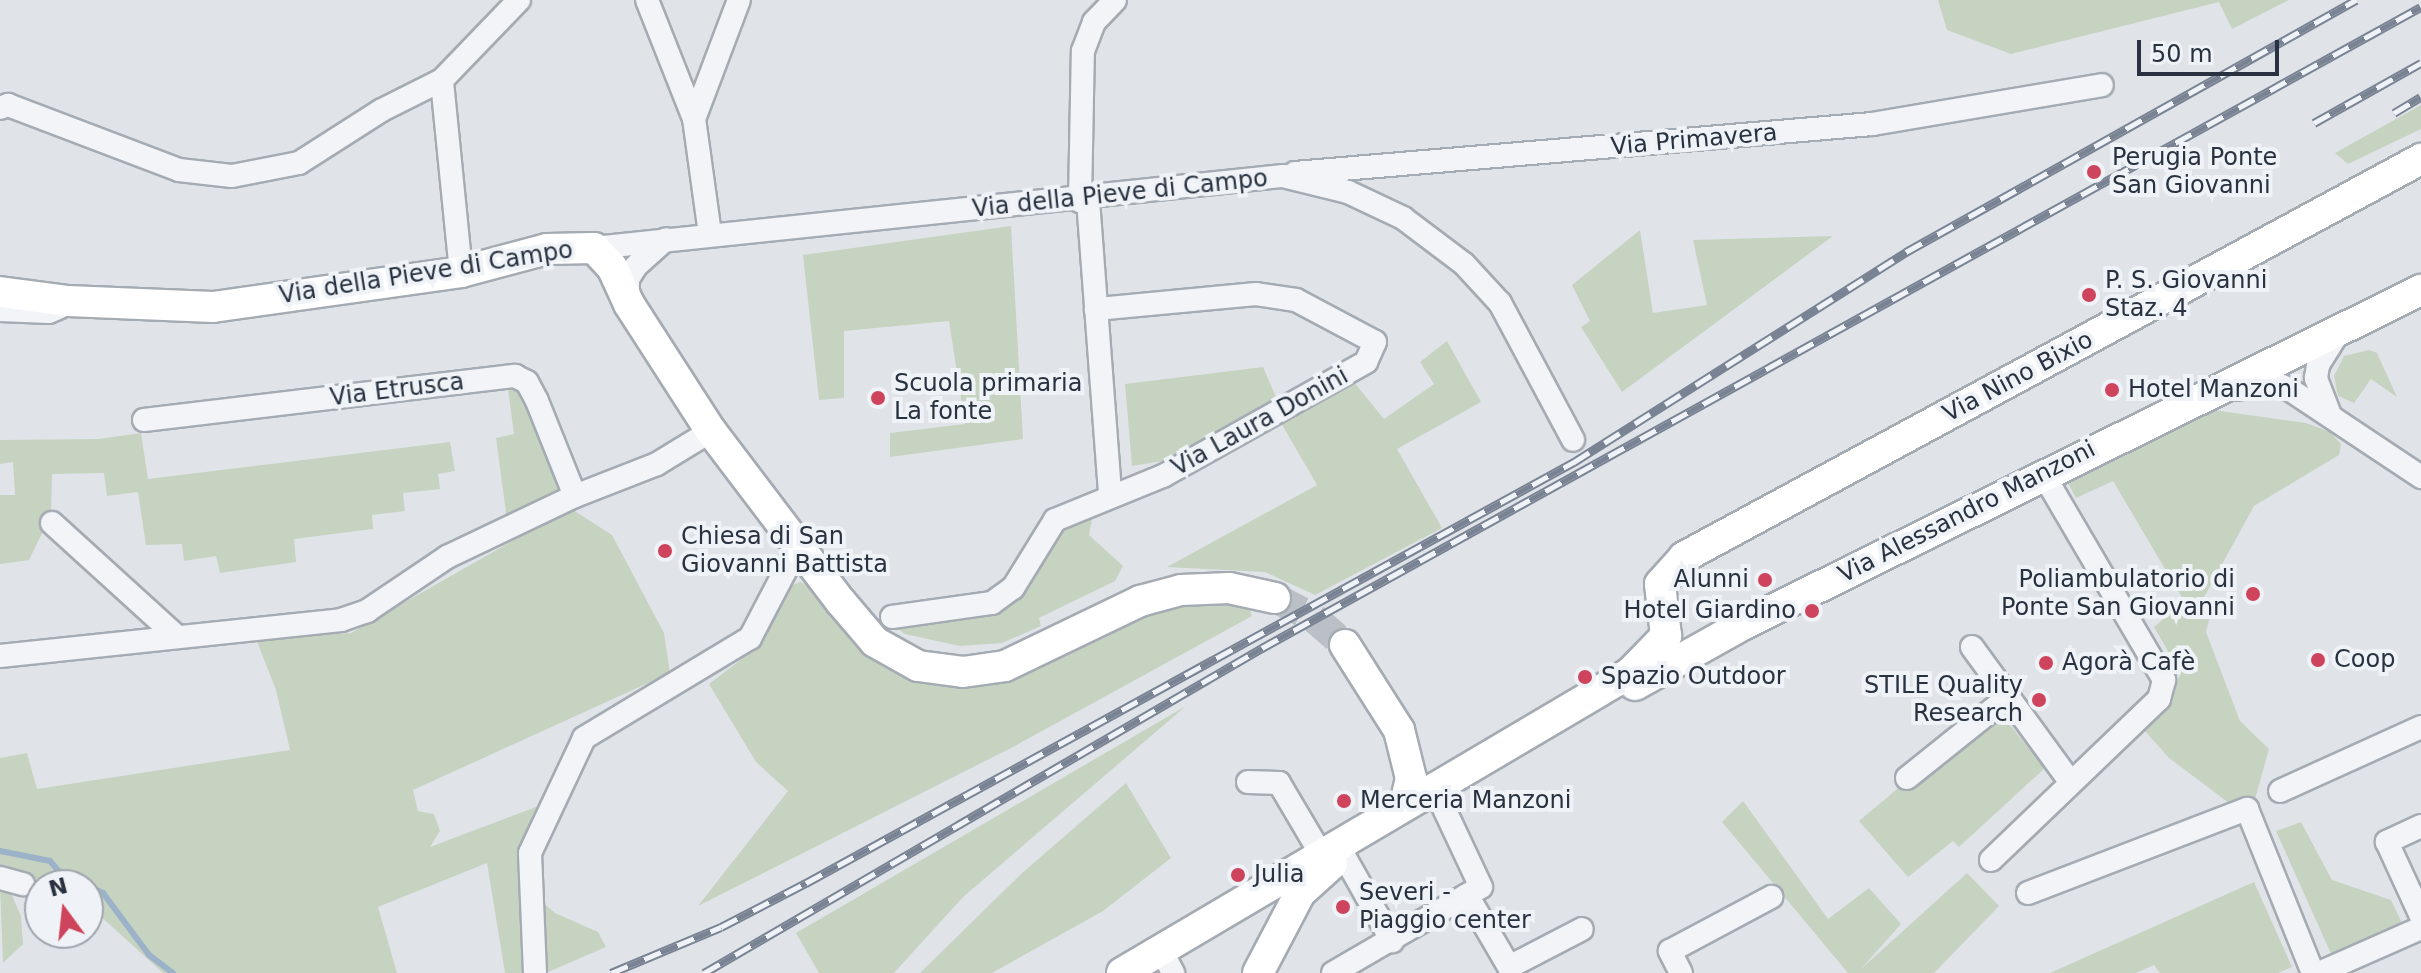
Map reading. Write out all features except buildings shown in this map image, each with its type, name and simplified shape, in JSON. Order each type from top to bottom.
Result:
[{"type":"main road","name":"Via Nino Bixio","points":[[1677,636],[1660,584],[1684,557],[2421,159]]},
{"type":"main road","name":"Via della Pieve di Campo","points":[[0,292],[68,301],[213,307],[461,272],[547,249],[594,248],[612,267],[629,304],[711,431],[798,546],[875,642],[918,666],[963,672],[1005,666],[1140,601],[1181,590],[1229,588],[1275,598]]},
{"type":"main road","name":"Via Alessandro Manzoni","points":[[1122,973],[1167,962],[1231,908],[1440,800],[1744,624],[2173,409],[2421,290]]},
{"type":"main road","points":[[1645,679],[1677,636],[1744,624]]},
{"type":"main road","name":"Via Alessandro Manzoni","points":[[1264,960],[1300,893],[1332,855],[1405,804],[1630,673],[1677,636]]},
{"type":"main road","points":[[1345,645],[1399,730],[1440,768],[1462,770]]},
{"type":"main road","points":[[1399,730],[1411,778],[1405,804]]},
{"type":"main road","points":[[1231,908],[1262,918],[1264,960]]},
{"type":"street","points":[[0,108],[8,105],[179,170],[232,176],[267,173],[299,163],[382,110],[442,80],[519,0]]},
{"type":"street","points":[[647,0],[694,119],[710,234]]},
{"type":"street","points":[[694,119],[739,0]]},
{"type":"street","points":[[1110,496],[1096,309],[1084,200],[1083,51],[1094,22],[1115,0]]},
{"type":"street","points":[[442,80],[461,272]]},
{"type":"street","name":"Via Primavera","points":[[1283,176],[1872,124],[2102,85]]},
{"type":"street","name":"Via della Pieve di Campo","points":[[594,248],[710,234],[1084,200],[1283,176],[1348,192],[1403,218],[1464,264],[1500,303],[1573,440]]},
{"type":"street","points":[[629,304],[628,279],[666,239]]},
{"type":"street","name":"Via Laura Donini","points":[[892,617],[992,603],[1013,588],[1055,520],[1163,476],[1366,362],[1375,342],[1296,300],[1256,294],[1096,309]]},
{"type":"street","name":"Via della Pieve di Campo","points":[[0,310],[49,312],[68,301]]},
{"type":"street","points":[[2330,416],[2316,378],[2318,365],[2341,328]]},
{"type":"street","name":"Via Etrusca","points":[[144,420],[515,376],[527,382],[537,401],[575,496]]},
{"type":"street","points":[[2173,409],[2252,385],[2275,383],[2421,477]]},
{"type":"street","points":[[0,656],[341,620],[367,611],[447,557],[575,496],[657,464],[711,431]]},
{"type":"street","points":[[1991,860],[2159,699],[2164,680],[2158,662],[2043,474]]},
{"type":"street","points":[[52,523],[176,636]]},
{"type":"street","points":[[535,973],[530,853],[584,738],[750,638],[798,546]]},
{"type":"street","points":[[1972,647],[2071,783]]},
{"type":"street","points":[[1907,778],[2008,697]]},
{"type":"street","points":[[2280,791],[2421,727]]},
{"type":"street","points":[[1248,782],[1279,783],[1392,941]]},
{"type":"street","points":[[1440,800],[1474,891],[1509,967],[1582,929]]},
{"type":"street","points":[[2028,893],[2247,809],[2316,973],[2421,928]]},
{"type":"street","points":[[2421,826],[2387,842],[2421,916]]},
{"type":"street","points":[[0,878],[23,884]]},
{"type":"street","points":[[1333,973],[1474,891]]},
{"type":"street","points":[[1681,973],[1670,951],[1771,897]]},
{"type":"green space","points":[[1938,0],[2289,0],[2232,29],[2219,2],[2011,54],[1947,30]]},
{"type":"green space","points":[[2421,105],[2421,129],[2348,164],[2335,153]]},
{"type":"green space","points":[[1011,226],[1023,439],[890,457],[890,433],[965,424],[949,321],[844,331],[844,398],[819,400],[803,255]]},
{"type":"green space","points":[[1640,230],[1653,313],[1707,305],[1693,240],[1833,236],[1622,392],[1581,327],[1590,321],[1572,285]]},
{"type":"green space","points":[[1447,341],[1481,402],[1397,449],[1442,528],[1315,595],[1265,572],[1167,567],[1317,485],[1281,423],[1353,381],[1384,419],[1434,384],[1420,362]]},
{"type":"green space","points":[[2369,350],[2377,353],[2397,397],[2371,379],[2354,403],[2338,396],[2334,376],[2344,356]]},
{"type":"green space","points":[[1263,367],[1279,404],[1162,461],[1132,466],[1125,384]]},
{"type":"green space","points":[[507,382],[527,391],[565,491],[507,520],[496,438],[514,434]]},
{"type":"green space","points":[[2213,410],[2306,423],[2330,432],[2341,444],[2339,455],[2254,506],[2203,599],[2213,604],[2206,632],[2240,721],[2269,749],[2254,803],[2233,806],[2169,758],[2144,730],[2181,674],[2154,627],[2184,601],[2113,481],[2076,498],[2068,483]]},
{"type":"green space","points":[[141,433],[148,479],[450,442],[455,471],[438,474],[440,489],[403,493],[405,511],[372,515],[373,529],[294,539],[296,562],[220,573],[216,556],[184,561],[182,544],[146,545],[138,492],[107,496],[104,473],[52,474],[51,515],[29,560],[0,564],[0,495],[15,495],[13,462],[0,464],[0,440],[99,439]]},
{"type":"green space","points":[[570,508],[612,535],[664,633],[670,673],[413,790],[418,811],[434,814],[440,831],[430,847],[544,804],[523,886],[555,913],[598,932],[606,947],[546,973],[505,973],[487,863],[378,907],[397,973],[163,973],[104,920],[104,869],[24,869],[24,877],[0,868],[0,758],[27,753],[37,789],[290,750],[276,690],[256,639],[351,633]]},
{"type":"green space","points":[[1094,509],[1089,535],[1123,566],[1115,581],[1039,618],[1041,626],[1002,643],[960,646],[905,634],[895,627],[994,614],[1059,528]]},
{"type":"green space","points":[[800,582],[809,586],[843,627],[936,680],[1194,601],[1235,601],[1249,608],[1252,616],[1013,747],[698,906],[788,791],[756,762],[709,684],[763,643],[786,588]]},
{"type":"green space","points":[[1186,706],[963,897],[894,973],[819,973],[796,933]]},
{"type":"green space","points":[[1995,707],[2045,768],[1959,847],[1953,841],[1908,877],[1859,821]]},
{"type":"green space","points":[[1126,783],[1171,858],[1103,911],[992,973],[920,973],[1021,874]]},
{"type":"green space","points":[[1743,801],[1828,919],[1869,888],[1901,924],[1861,969],[1967,873],[1999,906],[1934,973],[1848,973],[1722,822]]},
{"type":"green space","points":[[2301,822],[2332,880],[2391,900],[2403,925],[2332,956],[2276,831]]},
{"type":"green space","points":[[2254,882],[2292,967],[2278,973],[2160,973],[2154,965],[2136,973],[2050,973]]},
{"type":"green space","points":[[0,886],[10,891],[21,916],[23,944],[3,963]]},
{"type":"waterway","points":[[0,851],[50,861],[57,869]]},
{"type":"waterway","points":[[104,894],[149,955],[173,973]]},
{"type":"tunnel","points":[[1275,598],[1314,618],[1345,645]]},
{"type":"railway","points":[[611,973],[721,927],[806,883],[1574,462],[1906,252],[2356,0]]},
{"type":"railway","points":[[704,973],[1262,648],[2421,7]]},
{"type":"railway","points":[[2314,123],[2421,63]]},
{"type":"railway","points":[[2394,113],[2421,97]]},
{"type":"place","name":"Perugia Ponte San Giovanni","points":[[2094,172]]},
{"type":"place","name":"P. S. Giovanni Staz. 4","points":[[2089,295]]},
{"type":"place","name":"Hotel Manzoni","points":[[2112,390]]},
{"type":"place","name":"Scuola primaria La fonte","points":[[878,398]]},
{"type":"place","name":"Chiesa di San Giovanni Battista","points":[[665,551]]},
{"type":"place","name":"Alunni","points":[[1765,580]]},
{"type":"place","name":"Poliambulatorio di Ponte San Giovanni","points":[[2253,594]]},
{"type":"place","name":"Hotel Giardino","points":[[1812,611]]},
{"type":"place","name":"Coop","points":[[2318,660]]},
{"type":"place","name":"Agorà Cafè","points":[[2046,663]]},
{"type":"place","name":"Spazio Outdoor","points":[[1585,677]]},
{"type":"place","name":"STILE Quality Research","points":[[2039,700]]},
{"type":"place","name":"Merceria Manzoni","points":[[1344,801]]},
{"type":"place","name":"Julia","points":[[1238,875]]},
{"type":"place","name":"Severi - Piaggio center","points":[[1343,907]]}]
